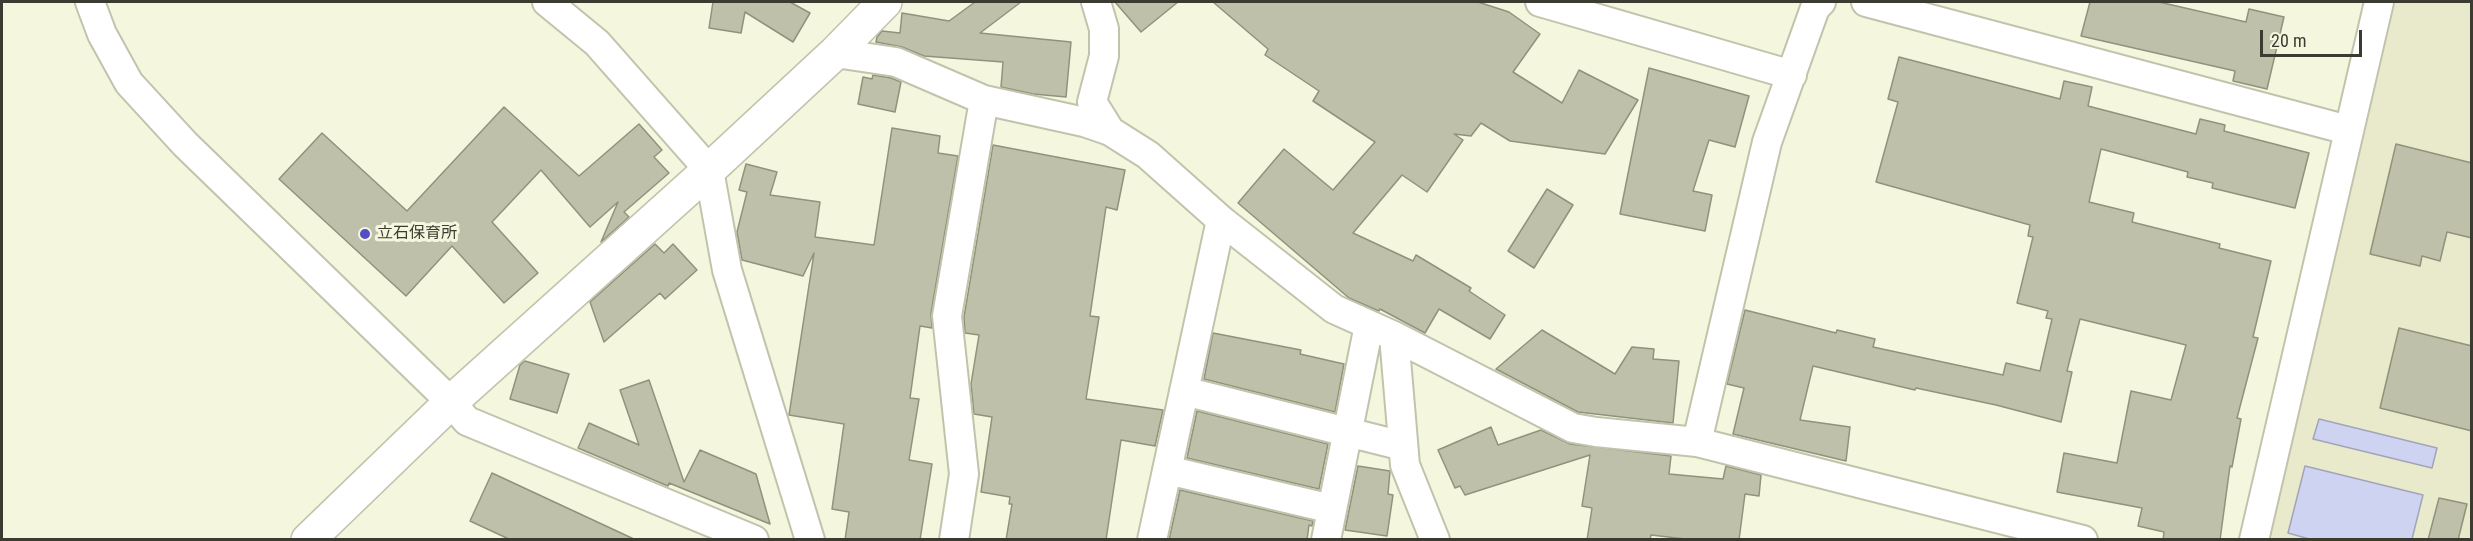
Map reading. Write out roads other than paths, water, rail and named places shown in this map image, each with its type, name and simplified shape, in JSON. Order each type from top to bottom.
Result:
[{"type":"street","points":[[90,2],[102,34],[129,83],[185,144],[451,402],[467,421],[754,540]]},
{"type":"street","points":[[548,2],[597,43],[709,170],[727,270],[810,540]]},
{"type":"street","points":[[308,540],[451,402],[709,170],[835,53],[885,2]]},
{"type":"street","points":[[1096,2],[1104,29],[1104,56],[1092,102],[1110,130]]},
{"type":"street","points":[[1540,2],[1792,75]]},
{"type":"street","points":[[1697,442],[1767,142],[1815,8],[1821,2]]},
{"type":"street","points":[[1866,2],[2348,130]]},
{"type":"street","points":[[2254,540],[2379,2]]},
{"type":"street","points":[[835,53],[896,62],[984,100],[1110,130],[1148,155],[1221,220],[1334,309],[1573,428],[1697,442],[2083,540]]},
{"type":"street","points":[[954,540],[964,474],[947,316],[984,100]]},
{"type":"street","points":[[1152,540],[1221,220]]},
{"type":"street","points":[[1326,540],[1347,432],[1382,331]]},
{"type":"street","points":[[1382,331],[1405,465],[1435,540]]},
{"type":"street","points":[[1184,391],[1403,446]]},
{"type":"street","points":[[1167,470],[1332,509]]},
{"type":"water","points":[[2319,419],[2437,448],[2432,468],[2313,439]]},
{"type":"water","points":[[2305,466],[2423,495],[2412,539],[2313,540],[2288,533]]},
{"type":"place","name":"立石保育所","points":[[365,234]]}]
